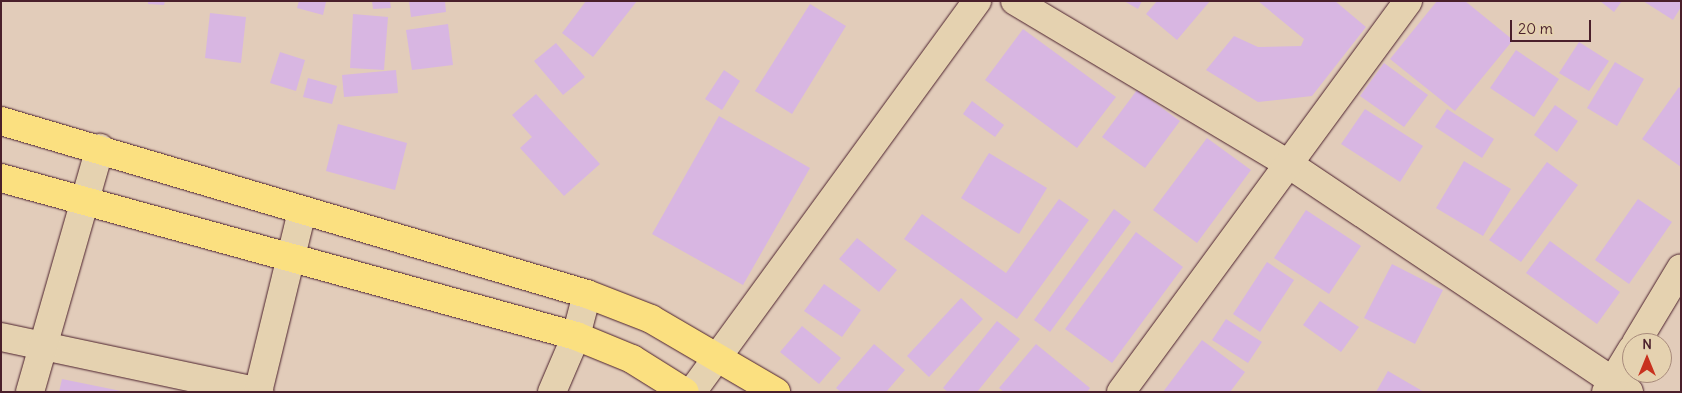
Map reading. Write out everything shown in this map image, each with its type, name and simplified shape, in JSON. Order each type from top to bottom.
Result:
[{"type":"main road","points":[[1,121],[100,148],[302,211],[587,294],[651,319],[776,392]]},
{"type":"main road","points":[[1,178],[292,256],[576,336],[632,359],[685,392]]},
{"type":"street","points":[[692,392],[719,358],[977,1]]},
{"type":"street","points":[[1015,1],[1290,165],[1616,388],[1622,373]]},
{"type":"street","points":[[1121,392],[1290,165],[1408,1]]},
{"type":"street","points":[[30,392],[83,201],[100,148]]},
{"type":"street","points":[[1,337],[42,345],[163,382],[259,392],[302,211]]},
{"type":"street","points":[[1642,333],[1681,268]]},
{"type":"street","points":[[552,392],[576,336],[587,294]]},
{"type":"building","points":[[148,1],[165,1],[164,5],[148,4]]},
{"type":"building","points":[[299,1],[326,2],[323,15],[297,8]]},
{"type":"building","points":[[372,1],[390,1],[391,8],[373,9]]},
{"type":"building","points":[[409,1],[445,1],[446,12],[411,17]]},
{"type":"building","points":[[586,1],[637,1],[593,57],[562,33]]},
{"type":"building","points":[[1124,1],[1142,1],[1138,9]]},
{"type":"building","points":[[1157,1],[1210,1],[1177,40],[1146,14]]},
{"type":"building","points":[[1258,1],[1335,1],[1366,27],[1312,96],[1258,102],[1206,70],[1234,36],[1258,47],[1301,46],[1304,39]]},
{"type":"building","points":[[1437,1],[1465,1],[1513,40],[1455,111],[1390,59]]},
{"type":"building","points":[[1600,1],[1622,1],[1614,12]]},
{"type":"building","points":[[1643,1],[1681,1],[1681,7],[1673,20]]},
{"type":"building","points":[[810,4],[846,26],[792,114],[755,91]]},
{"type":"building","points":[[210,13],[246,17],[241,63],[205,58]]},
{"type":"building","points":[[353,14],[388,17],[384,70],[350,68]]},
{"type":"building","points":[[448,24],[453,65],[412,70],[406,30]]},
{"type":"building","points":[[1023,29],[1116,97],[1077,148],[985,80]]},
{"type":"building","points":[[1579,42],[1609,61],[1589,91],[1559,73]]},
{"type":"building","points":[[556,43],[585,77],[563,95],[534,61]]},
{"type":"building","points":[[1516,50],[1559,79],[1534,117],[1490,88]]},
{"type":"building","points":[[280,52],[305,60],[296,91],[270,83]]},
{"type":"building","points":[[1615,62],[1644,79],[1617,126],[1587,108]]},
{"type":"building","points":[[1384,63],[1428,95],[1404,127],[1360,96]]},
{"type":"building","points":[[396,70],[398,93],[344,97],[342,75]]},
{"type":"building","points":[[724,70],[740,81],[722,110],[705,99]]},
{"type":"building","points":[[308,78],[337,86],[332,104],[303,97]]},
{"type":"building","points":[[1679,87],[1681,89],[1681,167],[1642,139]]},
{"type":"building","points":[[1137,90],[1180,121],[1145,168],[1102,137]]},
{"type":"building","points":[[536,94],[600,164],[564,196],[520,148],[532,137],[512,115]]},
{"type":"building","points":[[972,101],[1004,125],[995,137],[963,114]]},
{"type":"building","points":[[1555,105],[1578,121],[1557,152],[1534,135]]},
{"type":"building","points":[[1365,109],[1423,146],[1400,182],[1341,144]]},
{"type":"building","points":[[1447,109],[1494,139],[1482,158],[1435,127]]},
{"type":"building","points":[[719,116],[810,168],[743,285],[652,234]]},
{"type":"building","points":[[338,124],[407,143],[395,190],[326,171]]},
{"type":"building","points":[[1207,138],[1251,170],[1197,243],[1153,210]]},
{"type":"building","points":[[989,153],[1047,188],[1019,234],[961,198]]},
{"type":"building","points":[[1464,161],[1511,189],[1483,236],[1436,208]]},
{"type":"building","points":[[1547,162],[1578,185],[1521,262],[1489,240]]},
{"type":"building","points":[[1059,199],[1089,220],[1017,319],[904,239],[922,214],[1006,273]]},
{"type":"building","points":[[1638,199],[1672,222],[1629,284],[1595,260]]},
{"type":"building","points":[[1114,209],[1131,222],[1050,332],[1034,320]]},
{"type":"building","points":[[1306,210],[1361,246],[1329,294],[1274,258]]},
{"type":"building","points":[[1136,232],[1183,267],[1112,363],[1065,329]]},
{"type":"building","points":[[857,238],[897,270],[879,292],[839,259]]},
{"type":"building","points":[[1550,241],[1620,292],[1597,324],[1526,273]]},
{"type":"building","points":[[1267,262],[1294,280],[1260,332],[1233,314]]},
{"type":"building","points":[[1392,264],[1443,290],[1415,344],[1364,318]]},
{"type":"building","points":[[824,284],[861,310],[842,337],[804,311]]},
{"type":"building","points":[[961,298],[983,319],[929,377],[907,356]]},
{"type":"building","points":[[1320,301],[1359,327],[1341,352],[1303,325]]},
{"type":"building","points":[[1226,319],[1262,342],[1248,363],[1212,340]]},
{"type":"building","points":[[997,321],[1020,339],[977,392],[948,392],[943,388]]},
{"type":"building","points":[[802,326],[841,358],[819,384],[780,352]]},
{"type":"building","points":[[1202,340],[1245,372],[1230,392],[1163,392]]},
{"type":"building","points":[[874,344],[905,370],[886,392],[841,392],[836,388]]},
{"type":"building","points":[[1036,344],[1090,388],[1087,392],[1004,392],[999,388]]},
{"type":"building","points":[[1388,371],[1424,392],[1376,392]]},
{"type":"building","points":[[62,379],[121,391],[121,392],[59,392]]}]
